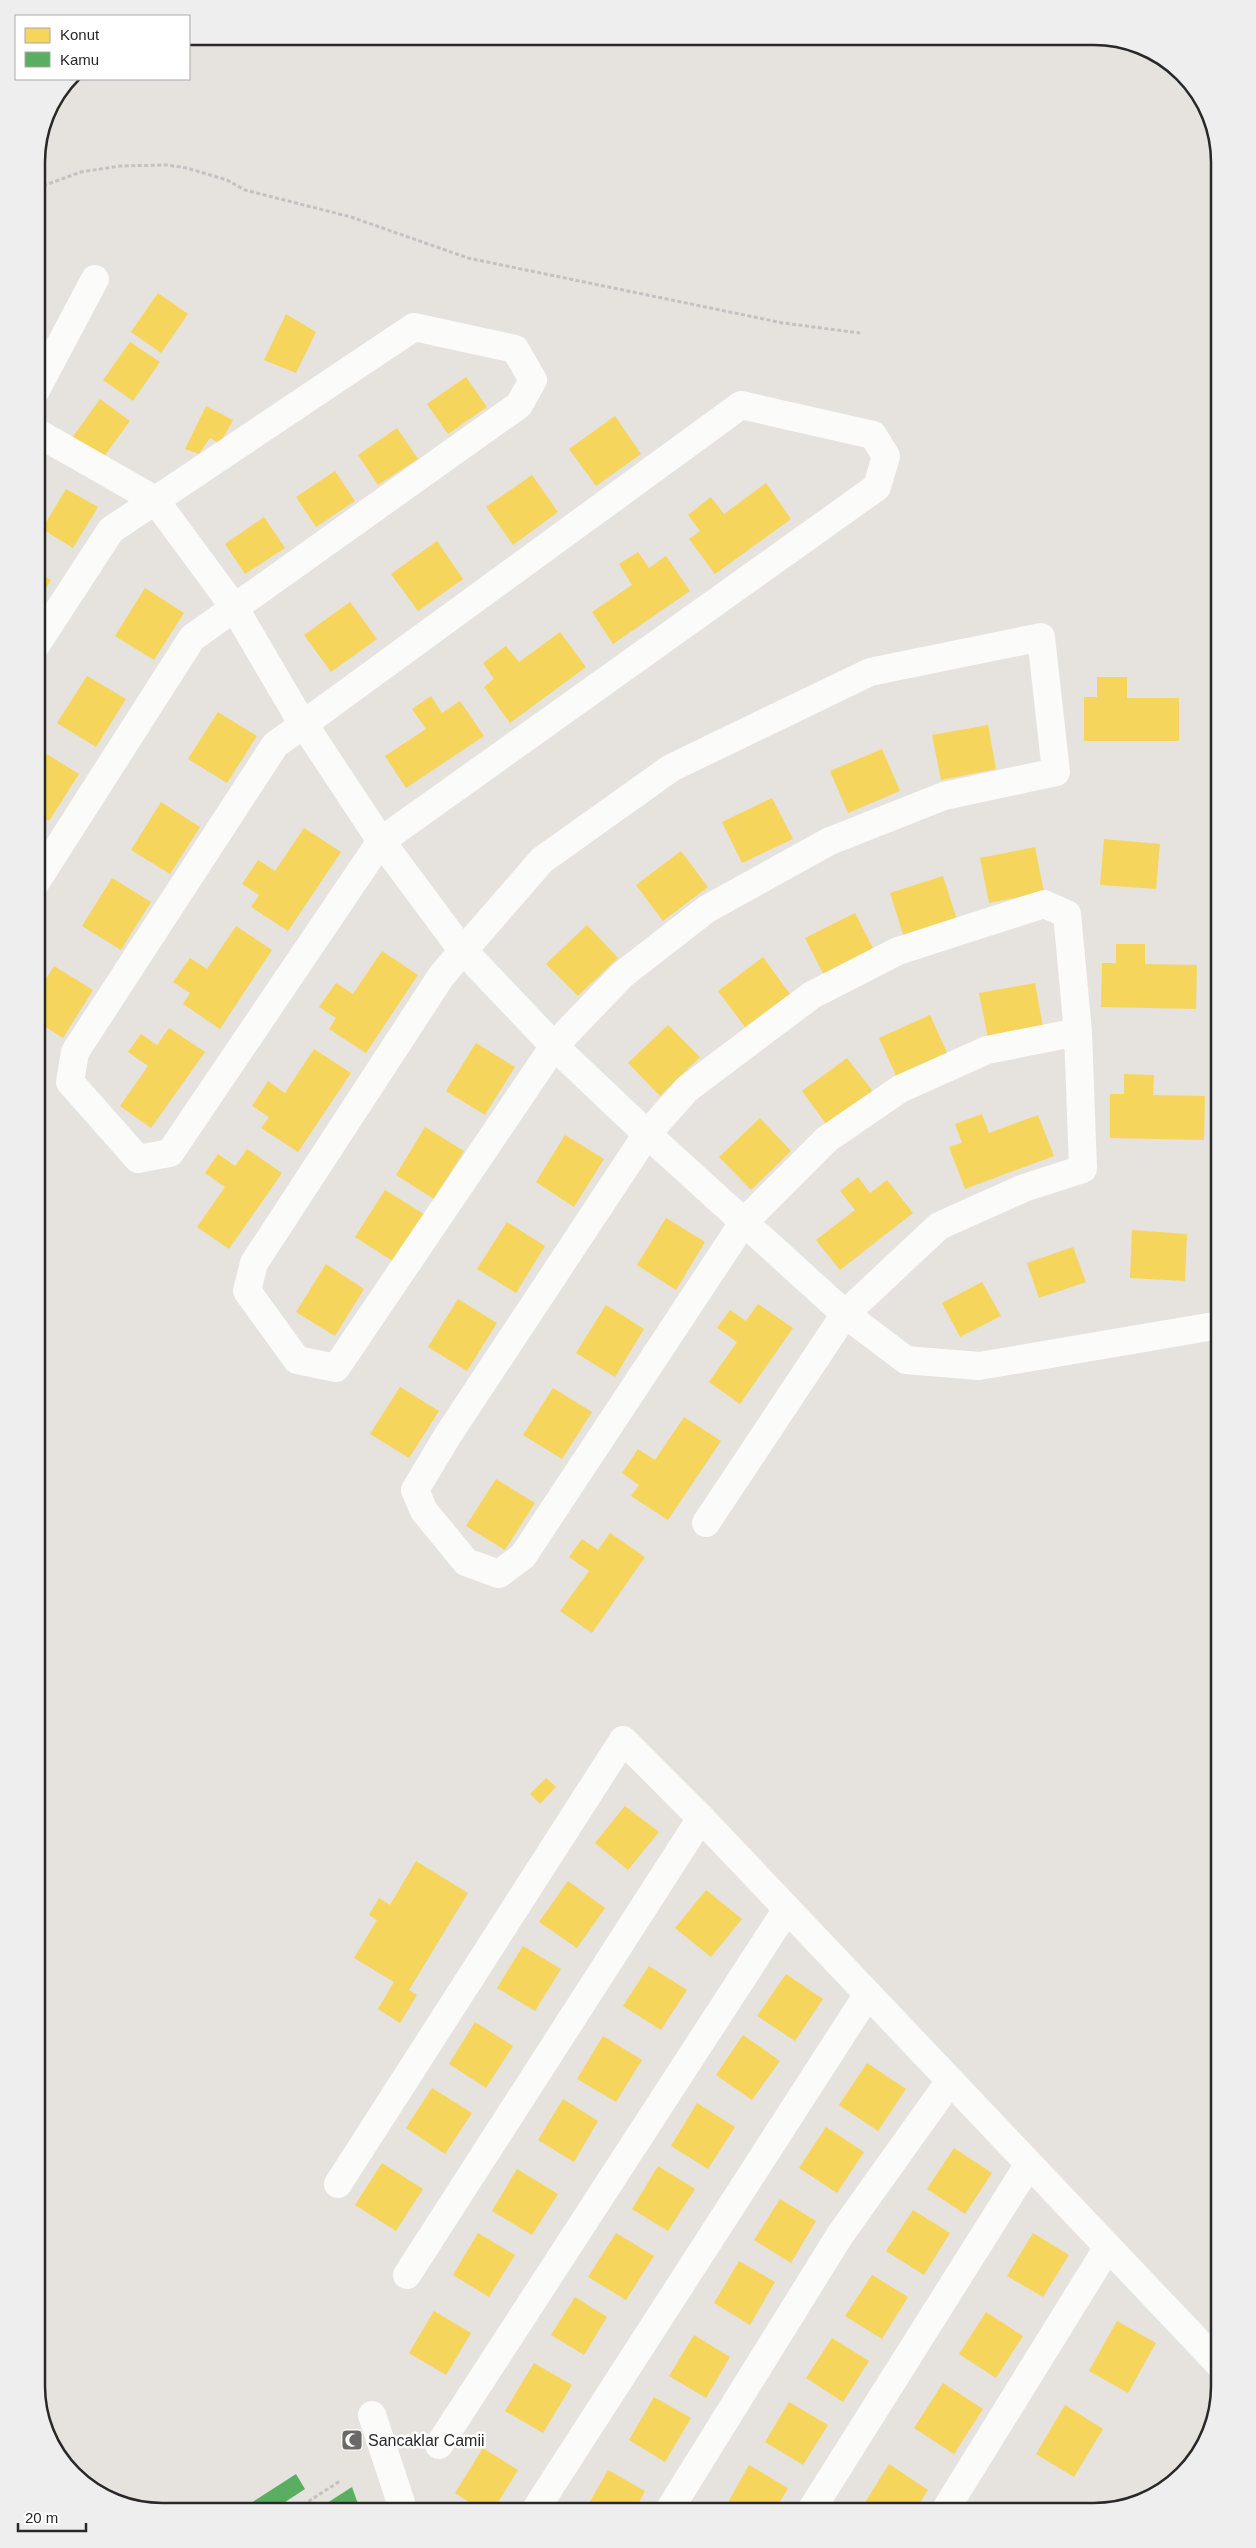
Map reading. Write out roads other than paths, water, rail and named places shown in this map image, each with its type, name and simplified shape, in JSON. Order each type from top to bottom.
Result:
[{"type":"street","points":[[45,373],[95,279]]},
{"type":"street","points":[[45,631],[111,530],[414,327],[515,349],[533,380],[519,405],[192,638],[45,868]]},
{"type":"street","points":[[741,405],[873,436],[886,456],[877,487],[381,841],[170,1153],[138,1160],[70,1082],[75,1052],[275,745],[741,405]]},
{"type":"street","points":[[45,437],[155,500],[234,607],[304,724],[381,841],[463,950],[554,1046],[743,1223],[845,1314],[906,1360],[979,1366],[1211,1327]]},
{"type":"street","points":[[1041,637],[1056,772],[944,796],[821,845],[707,909],[622,975],[554,1046],[336,1368],[297,1360],[247,1291],[254,1263],[442,975],[542,860],[671,768],[870,672],[1041,637]]},
{"type":"street","points":[[706,1523],[845,1314],[939,1226],[1024,1188],[1084,1169],[1078,1032],[1067,914],[1044,904],[898,951],[812,995],[688,1089],[647,1134],[448,1435],[415,1490],[424,1511],[466,1562],[500,1574],[523,1556],[743,1223],[827,1139],[900,1089],[987,1050],[1078,1032]]},
{"type":"street","points":[[338,2184],[622,1740],[701,1818],[1211,2356]]},
{"type":"street","points":[[406,2275],[701,1818]]},
{"type":"street","points":[[439,2445],[787,1909]]},
{"type":"street","points":[[540,2503],[868,1994]]},
{"type":"street","points":[[674,2503],[840,2235],[950,2082]]},
{"type":"street","points":[[816,2503],[1029,2164]]},
{"type":"street","points":[[950,2503],[1108,2247]]},
{"type":"street","points":[[372,2414],[401,2503]]},
{"type":"place","name":"Sancaklar Camii","points":[[352,2440]]}]
